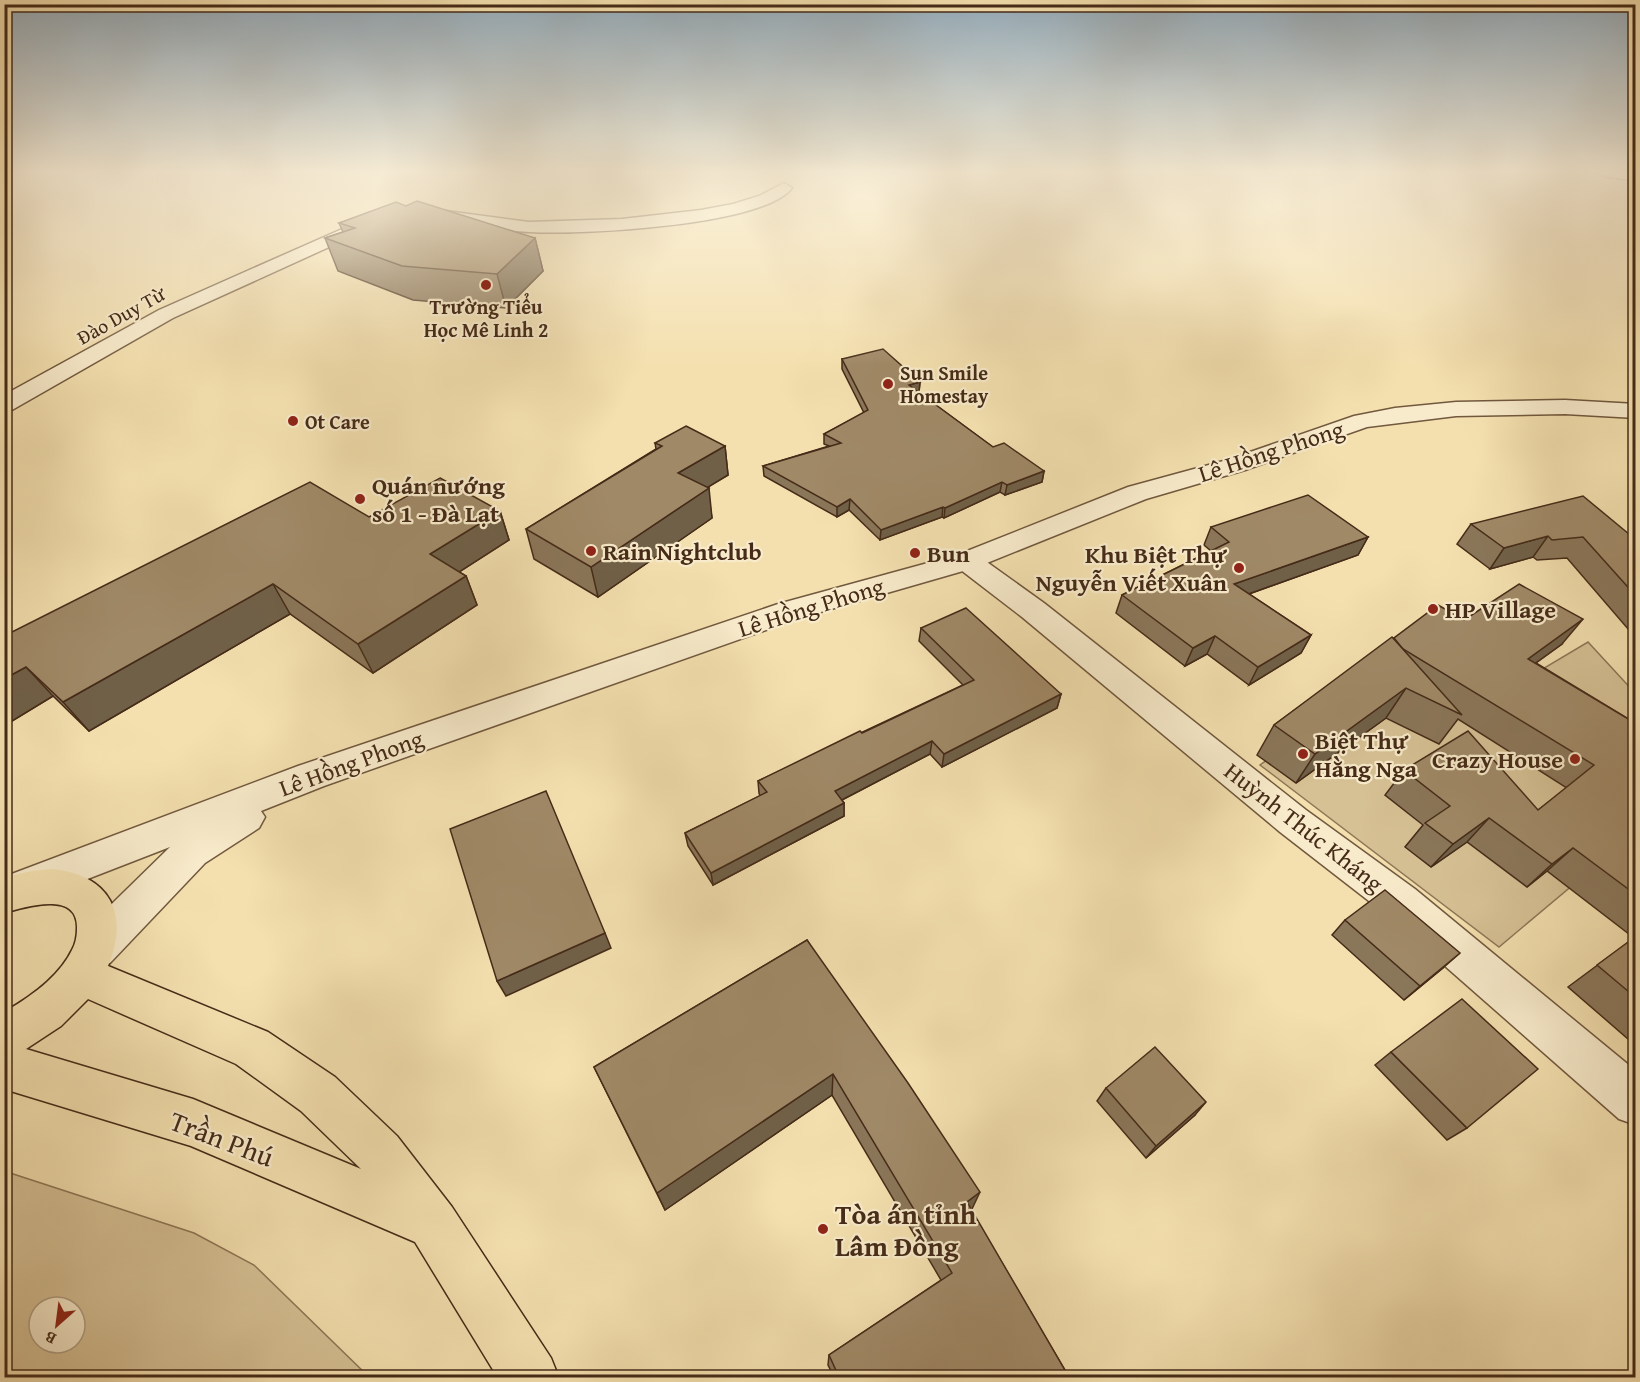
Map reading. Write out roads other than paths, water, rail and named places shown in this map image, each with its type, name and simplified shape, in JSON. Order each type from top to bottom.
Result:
[{"type":"main road","points":[[4,895],[31,888],[59,887],[80,893],[94,907],[99,926],[88,962],[58,1001],[28,1024],[4,1037]]},
{"type":"main road","points":[[88,962],[252,1048],[318,1094],[380,1153],[434,1225],[531,1377]]},
{"type":"main road","name":"Trần Phú","points":[[4,1066],[193,1123],[434,1225]]},
{"type":"street","name":"Đào Duy Từ","points":[[4,405],[166,314],[337,235]]},
{"type":"street","name":"Lê Hồng Phong","points":[[4,895],[311,776],[789,611],[967,561],[1137,493],[1236,465],[1362,421],[1456,409],[1565,407],[1635,411]]},
{"type":"street","name":"Huỳnh Thúc Kháng","points":[[967,561],[1033,610],[1293,821],[1401,902],[1635,1102]]},
{"type":"street","points":[[88,962],[191,851],[311,776]]},
{"type":"place","name":"Trường Tiểu Học Mê Linh 2","points":[[486,285]]},
{"type":"place","name":"Sun Smile Homestay","points":[[888,384]]},
{"type":"place","name":"Ot Care","points":[[293,421]]},
{"type":"place","name":"Quán nướng số 1 - Đà Lạt","points":[[360,499]]},
{"type":"place","name":"Rain Nightclub","points":[[591,551]]},
{"type":"place","name":"Bun","points":[[915,553]]},
{"type":"place","name":"Khu Biệt Thự Nguyễn Viết Xuân","points":[[1239,568]]},
{"type":"place","name":"HP Village","points":[[1433,609]]},
{"type":"place","name":"Biệt Thự Hằng Nga","points":[[1303,754]]},
{"type":"place","name":"Crazy House","points":[[1575,759]]},
{"type":"place","name":"Tòa án tỉnh Lâm Đồng","points":[[823,1229]]}]
